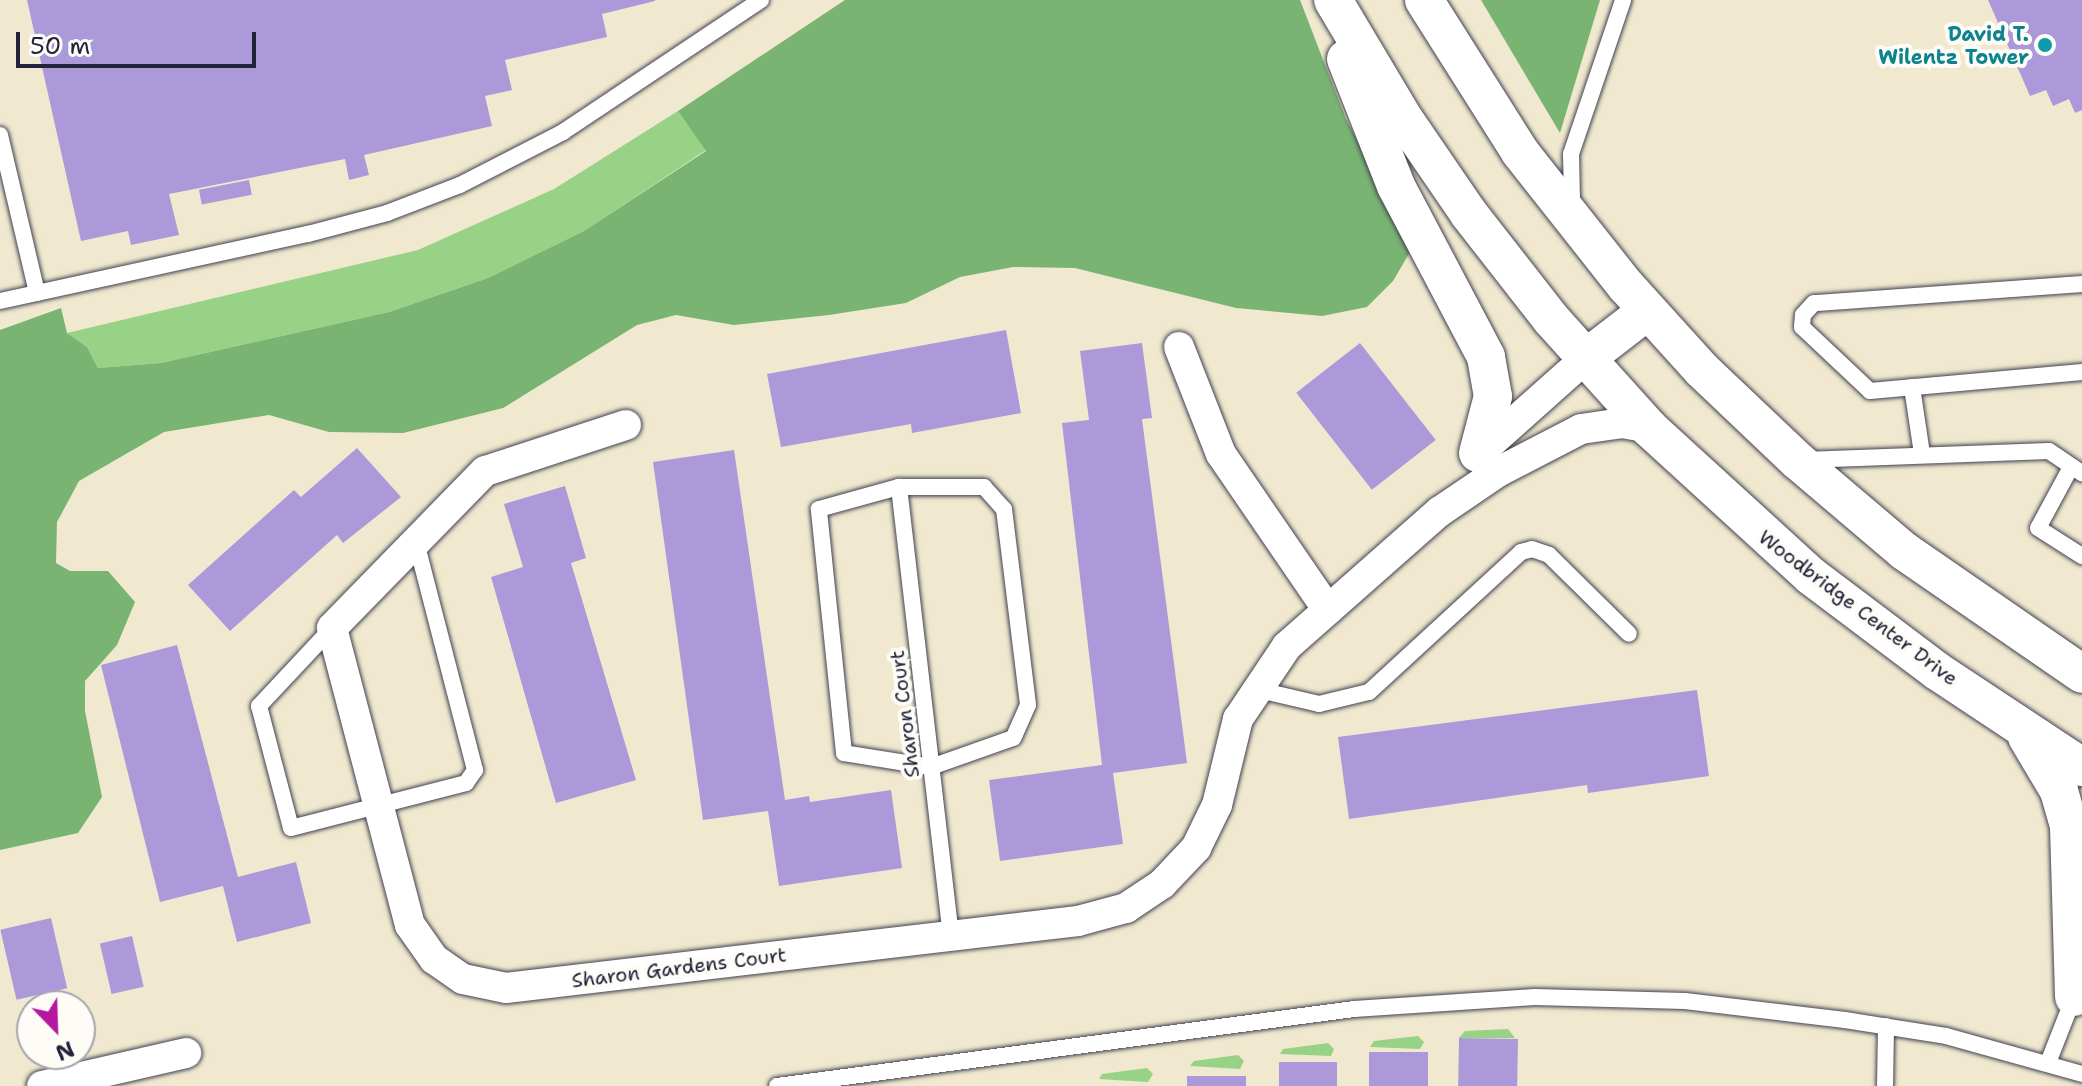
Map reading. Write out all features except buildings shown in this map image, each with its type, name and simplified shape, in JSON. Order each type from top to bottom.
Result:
[{"type":"street","points":[[1323,0],[1396,186],[1486,357],[1493,396],[1478,453]]},
{"type":"street","name":"Woodbridge Center Drive","points":[[1333,0],[1443,177],[1585,359],[1649,428],[1811,576],[2017,726],[2082,767]]},
{"type":"street","points":[[1424,0],[1492,110],[1590,243],[1647,311],[1798,461],[1945,582],[2082,674]]},
{"type":"street","points":[[1585,359],[1647,311]]},
{"type":"street","points":[[1179,347],[1221,454],[1328,610]]},
{"type":"street","name":"Sharon Gardens Court","points":[[1439,512],[1478,453],[1585,359]]},
{"type":"street","name":"Sharon Gardens Court","points":[[332,628],[377,810],[410,925],[434,959],[463,979],[506,988],[1078,921],[1126,908],[1162,884],[1196,848],[1217,805],[1238,719],[1255,689],[1287,646],[1439,512],[1563,436],[1609,423],[1649,428]]},
{"type":"street","points":[[332,628],[485,471],[626,425]]},
{"type":"street","points":[[2017,726],[2050,773],[2069,827],[2078,987]]},
{"type":"street","points":[[46,1086],[186,1053]]},
{"type":"lane","points":[[0,301],[308,234],[387,213],[460,185],[574,126],[761,0]]},
{"type":"lane","points":[[1590,243],[1571,197],[1569,167],[1623,0]]},
{"type":"lane","points":[[0,135],[37,293]]},
{"type":"lane","points":[[2082,284],[1814,303],[1807,308],[1802,327],[1808,337],[1870,391],[2082,372]]},
{"type":"lane","points":[[1912,387],[1922,454]]},
{"type":"lane","points":[[1798,461],[2049,451],[2076,470],[2038,528],[2082,556]]},
{"type":"lane","points":[[899,487],[984,487],[1004,509],[1028,705],[1013,738],[931,767],[844,753],[819,509],[899,487]]},
{"type":"lane","name":"Sharon Court","points":[[899,487],[951,935]]},
{"type":"lane","points":[[332,628],[259,706],[291,828],[377,810],[466,783],[475,770],[416,542]]},
{"type":"lane","points":[[1255,689],[1319,704],[1369,692],[1521,552],[1532,549],[1549,555],[1629,634]]},
{"type":"lane","points":[[2048,1063],[2078,987]]},
{"type":"lane","points":[[777,1086],[1354,1009],[1475,999],[1685,1001],[1886,1026],[2048,1063],[2082,1074]]},
{"type":"lane","points":[[1885,1086],[1886,1026]]},
{"type":"green space","points":[[845,0],[1300,0],[1346,119],[1413,247],[1393,281],[1367,307],[1322,316],[1236,308],[1075,268],[1013,267],[960,277],[906,303],[829,315],[734,325],[676,315],[637,325],[503,408],[403,433],[329,432],[269,415],[164,432],[79,481],[57,522],[56,563],[70,571],[108,571],[135,602],[117,645],[85,681],[85,711],[102,797],[78,833],[0,850],[0,330],[61,308],[67,333],[87,347],[98,368],[161,363],[389,312],[488,278],[584,231],[706,151],[678,111]]},
{"type":"green space","points":[[1481,0],[1600,0],[1560,133]]},
{"type":"green space","points":[[678,111],[706,150],[584,231],[488,278],[389,312],[161,363],[98,368],[87,347],[67,333],[418,250],[554,189]]},
{"type":"green space","points":[[1508,1029],[1515,1038],[1459,1038],[1465,1031]]},
{"type":"green space","points":[[1418,1036],[1424,1042],[1420,1049],[1370,1047],[1374,1041]]},
{"type":"green space","points":[[1328,1043],[1334,1049],[1331,1056],[1280,1054],[1283,1049]]},
{"type":"green space","points":[[1238,1055],[1244,1061],[1240,1069],[1190,1066],[1194,1061]]},
{"type":"green space","points":[[1147,1068],[1153,1074],[1148,1082],[1099,1079],[1102,1074]]},
{"type":"place","name":"David T. Wilentz Tower","points":[[2045,45]]}]
